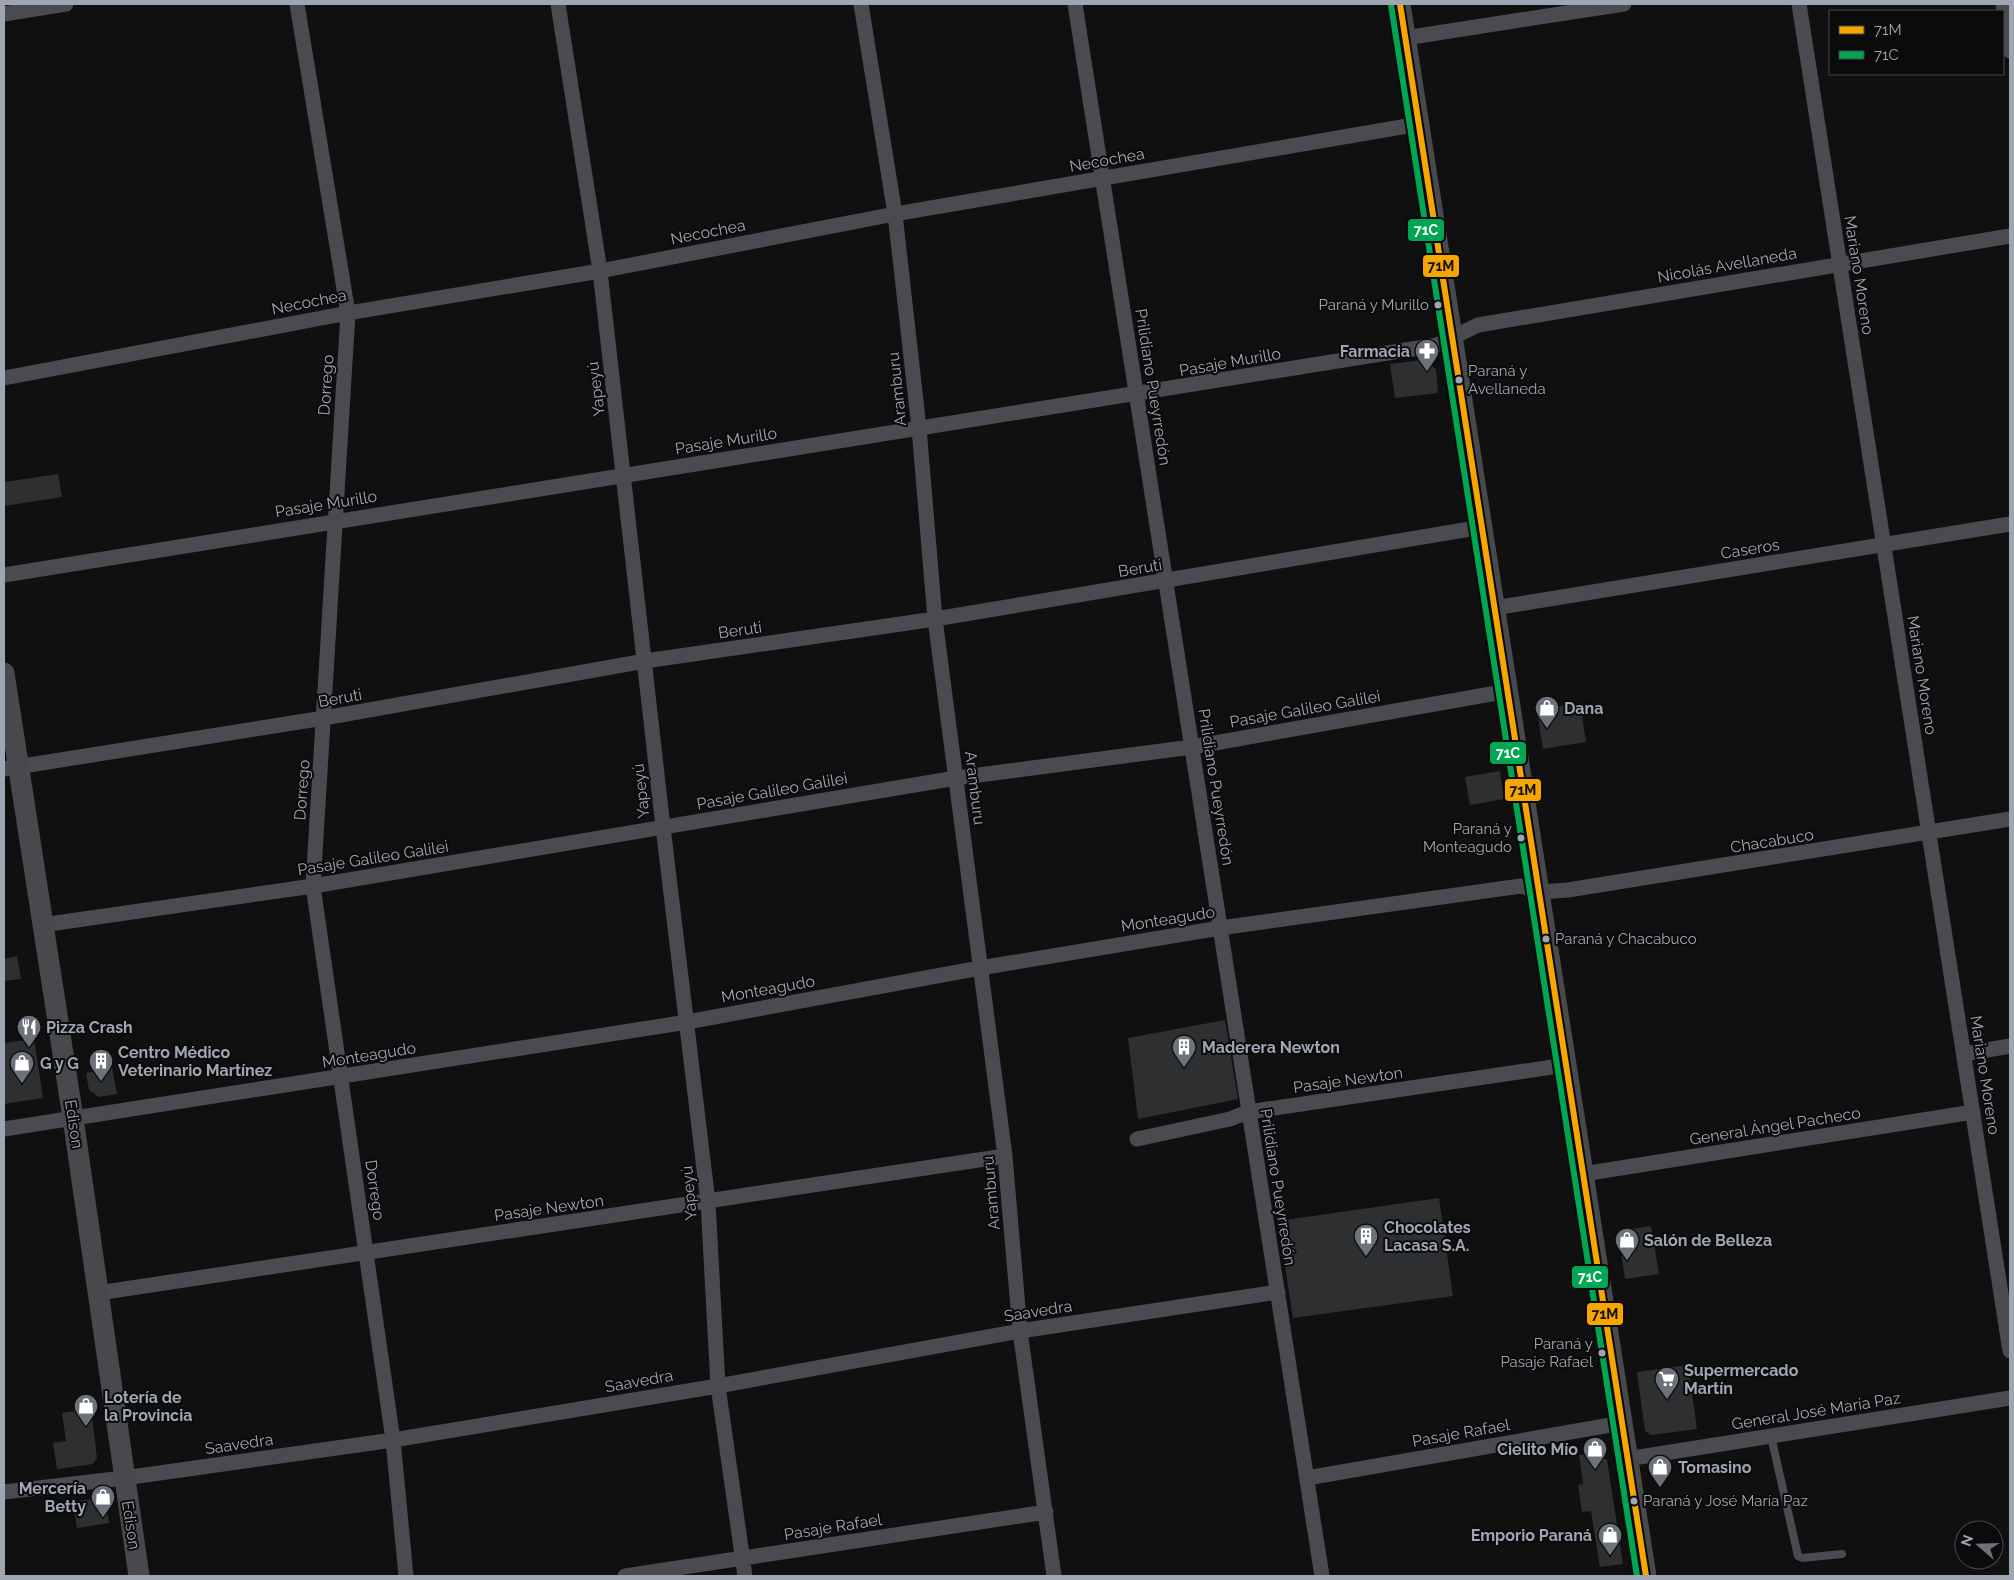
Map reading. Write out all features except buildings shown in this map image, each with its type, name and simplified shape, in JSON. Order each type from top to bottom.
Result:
[{"type":"street","points":[[4,14],[66,4]]},
{"type":"street","name":"Dorrego","points":[[297,4],[348,312],[313,886],[393,1440],[406,1576]]},
{"type":"street","name":"Yapeyú","points":[[558,4],[600,271],[708,1202],[718,1386],[745,1576]]},
{"type":"street","name":"Aramburu","points":[[861,4],[895,214],[919,428],[935,619],[1005,1156],[1020,1331],[1054,1576]]},
{"type":"street","name":"Prilidiano Pueyrredón","points":[[1075,4],[1322,1576]]},
{"type":"street","points":[[1400,4],[1646,1576]]},
{"type":"street","points":[[1406,38],[1624,4]]},
{"type":"street","name":"Mariano Moreno","points":[[1798,4],[2010,1351]]},
{"type":"street","points":[[2004,11],[2010,51]]},
{"type":"street","name":"Necochea","points":[[4,378],[348,312],[600,271],[895,214],[1419,124]]},
{"type":"street","name":"Nicolás Avellaneda","points":[[1453,337],[1478,325],[2010,236]]},
{"type":"street","name":"Pasaje Murillo","points":[[4,575],[335,520],[1137,395],[1436,344],[1453,337]]},
{"type":"street","name":"Caseros","points":[[1494,608],[2010,524]]},
{"type":"street","name":"Beruti","points":[[11,768],[324,718],[645,661],[935,619],[1166,582],[1482,527]]},
{"type":"street","name":"Edison","points":[[4,673],[11,768],[42,925],[74,1118],[139,1576]]},
{"type":"street","name":"Pasaje Galileo Galilei","points":[[42,925],[313,886],[956,778],[1192,747],[1508,691]]},
{"type":"street","name":"Chacabuco","points":[[1539,892],[1568,890],[1929,834],[2010,819]]},
{"type":"street","name":"Monteagudo","points":[[4,1129],[687,1022],[980,968],[1220,928],[1521,886],[1539,892]]},
{"type":"street","points":[[1964,1054],[2010,1046]]},
{"type":"street","name":"Pasaje Newton","points":[[1137,1139],[1230,1119],[1248,1112],[1566,1065]]},
{"type":"street","name":"General Ángel Pacheco","points":[[1583,1174],[1973,1112]]},
{"type":"street","name":"Pasaje Newton","points":[[98,1293],[1005,1156]]},
{"type":"street","name":"Saavedra","points":[[4,1492],[124,1478],[393,1440],[718,1386],[1020,1331],[1278,1292]]},
{"type":"street","name":"General José María Paz","points":[[1627,1458],[2010,1398]]},
{"type":"street","name":"Pasaje Rafael","points":[[1307,1478],[1622,1423]]},
{"type":"street","name":"Pasaje Rafael","points":[[625,1576],[1046,1512]]},
{"type":"lane","points":[[1771,1436],[1798,1556],[1802,1558],[1842,1554]]},
{"type":"transit line","name":"71M","points":[[1400,4],[1646,1576]]},
{"type":"transit line","name":"71C","points":[[1391,5],[1637,1576]]},
{"type":"place","name":"Paraná y Murillo","points":[[1438,305]]},
{"type":"place","name":"Farmacia","points":[[1427,372]]},
{"type":"place","name":"Paraná y Avellaneda","points":[[1459,380]]},
{"type":"place","name":"Dana","points":[[1547,729]]},
{"type":"place","name":"Paraná y Monteagudo","points":[[1521,838]]},
{"type":"place","name":"Paraná y Chacabuco","points":[[1546,939]]},
{"type":"place","name":"Pizza Crash","points":[[29,1048]]},
{"type":"place","name":"Maderera Newton","points":[[1184,1068]]},
{"type":"place","name":"Centro Médico Veterinario Martínez","points":[[101,1082]]},
{"type":"place","name":"G y G","points":[[22,1084]]},
{"type":"place","name":"Chocolates Lacasa S.A.","points":[[1366,1257]]},
{"type":"place","name":"Salón de Belleza","points":[[1627,1261]]},
{"type":"place","name":"Paraná y Pasaje Rafael","points":[[1602,1353]]},
{"type":"place","name":"Supermercado Martín","points":[[1667,1400]]},
{"type":"place","name":"Lotería de la Provincia","points":[[86,1427]]},
{"type":"place","name":"Cielito Mío","points":[[1595,1470]]},
{"type":"place","name":"Tomasino","points":[[1660,1488]]},
{"type":"place","name":"Paraná y José María Paz","points":[[1634,1501]]},
{"type":"place","name":"Mercería Betty","points":[[103,1518]]},
{"type":"place","name":"Emporio Paraná","points":[[1610,1556]]}]
